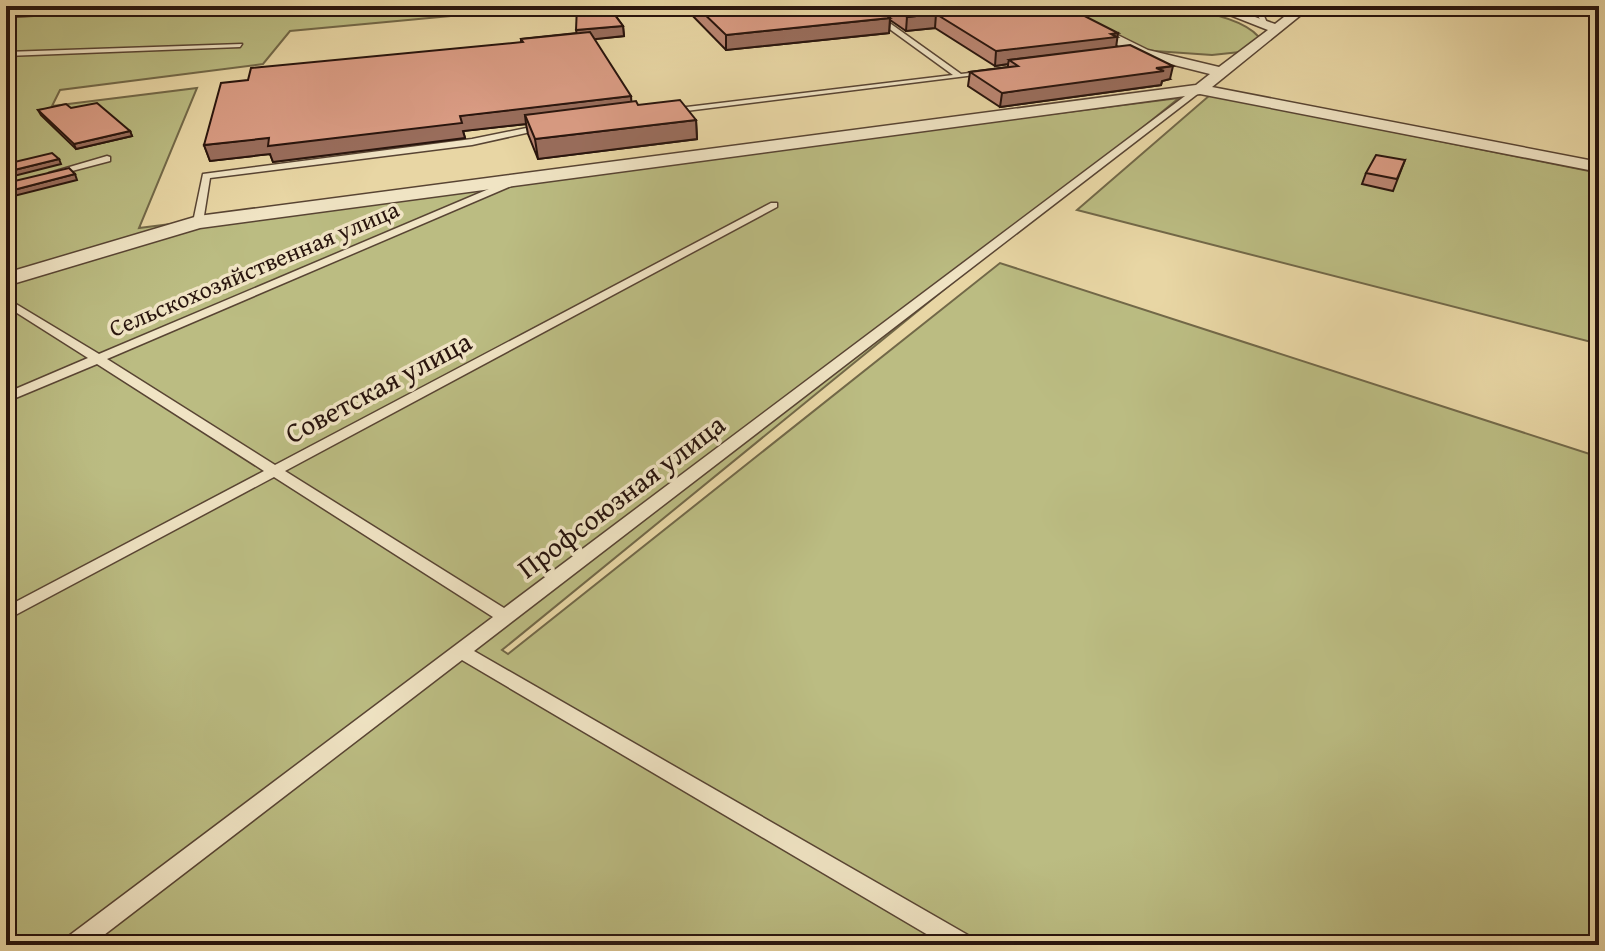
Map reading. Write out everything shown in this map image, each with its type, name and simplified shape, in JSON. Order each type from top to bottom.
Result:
[{"type":"street","points":[[1049,6],[1143,53],[1168,62],[1221,72]]},
{"type":"street","points":[[1213,6],[1271,26]]},
{"type":"street","points":[[1200,89],[1271,26],[1306,6]]},
{"type":"street","points":[[6,280],[198,222],[1200,89],[1599,167]]},
{"type":"lane","points":[[6,15],[207,6]]},
{"type":"lane","points":[[883,6],[864,8],[959,76]]},
{"type":"lane","points":[[1268,6],[1261,16],[1271,26]]},
{"type":"lane","points":[[6,54],[240,45]]},
{"type":"lane","points":[[1123,56],[1143,53]]},
{"type":"lane","points":[[660,112],[1004,71]]},
{"type":"lane","name":"Профсоюзная улица","points":[[74,945],[1200,89]]},
{"type":"lane","points":[[198,222],[206,176],[472,142],[550,126]]},
{"type":"lane","points":[[35,177],[107,159]]},
{"type":"lane","name":"Сельскохозяйственная улица","points":[[6,398],[519,179]]},
{"type":"lane","name":"Советская улица","points":[[6,614],[774,205]]},
{"type":"lane","points":[[6,301],[506,617]]},
{"type":"lane","points":[[461,651],[965,945]]},
{"type":"green space","points":[[256,6],[557,6],[290,31],[263,64],[60,90],[52,106],[197,88],[139,228],[1179,98],[502,650],[508,654],[1000,263],[1599,457],[1599,945],[6,945],[6,17]]},
{"type":"green space","points":[[1055,6],[1134,6],[1194,11],[1243,25],[1259,37],[1240,52],[1212,55],[1140,50]]},
{"type":"green space","points":[[1210,95],[1599,173],[1599,344],[1077,210]]},
{"type":"building","points":[[577,6],[608,6],[623,26],[576,30]]},
{"type":"building","points":[[696,6],[872,6],[890,18],[726,35]]},
{"type":"building","points":[[891,6],[1065,6],[1118,33],[1111,34],[1117,37],[996,51],[936,14],[907,17]]},
{"type":"building","points":[[590,32],[631,96],[460,116],[462,123],[268,146],[269,138],[204,145],[221,83],[248,80],[251,68],[523,42],[521,39]]},
{"type":"building","points":[[1130,45],[1173,66],[1156,68],[1164,71],[1002,93],[970,72],[1018,66],[1009,60]]},
{"type":"building","points":[[680,100],[696,120],[535,139],[525,115],[636,101],[638,105]]},
{"type":"building","points":[[97,103],[130,131],[74,144],[38,110],[66,104],[71,108]]},
{"type":"building","points":[[52,153],[59,159],[6,172],[6,164]]},
{"type":"building","points":[[1376,155],[1405,160],[1397,179],[1366,173]]},
{"type":"building","points":[[69,168],[75,174],[6,192],[6,183]]}]
